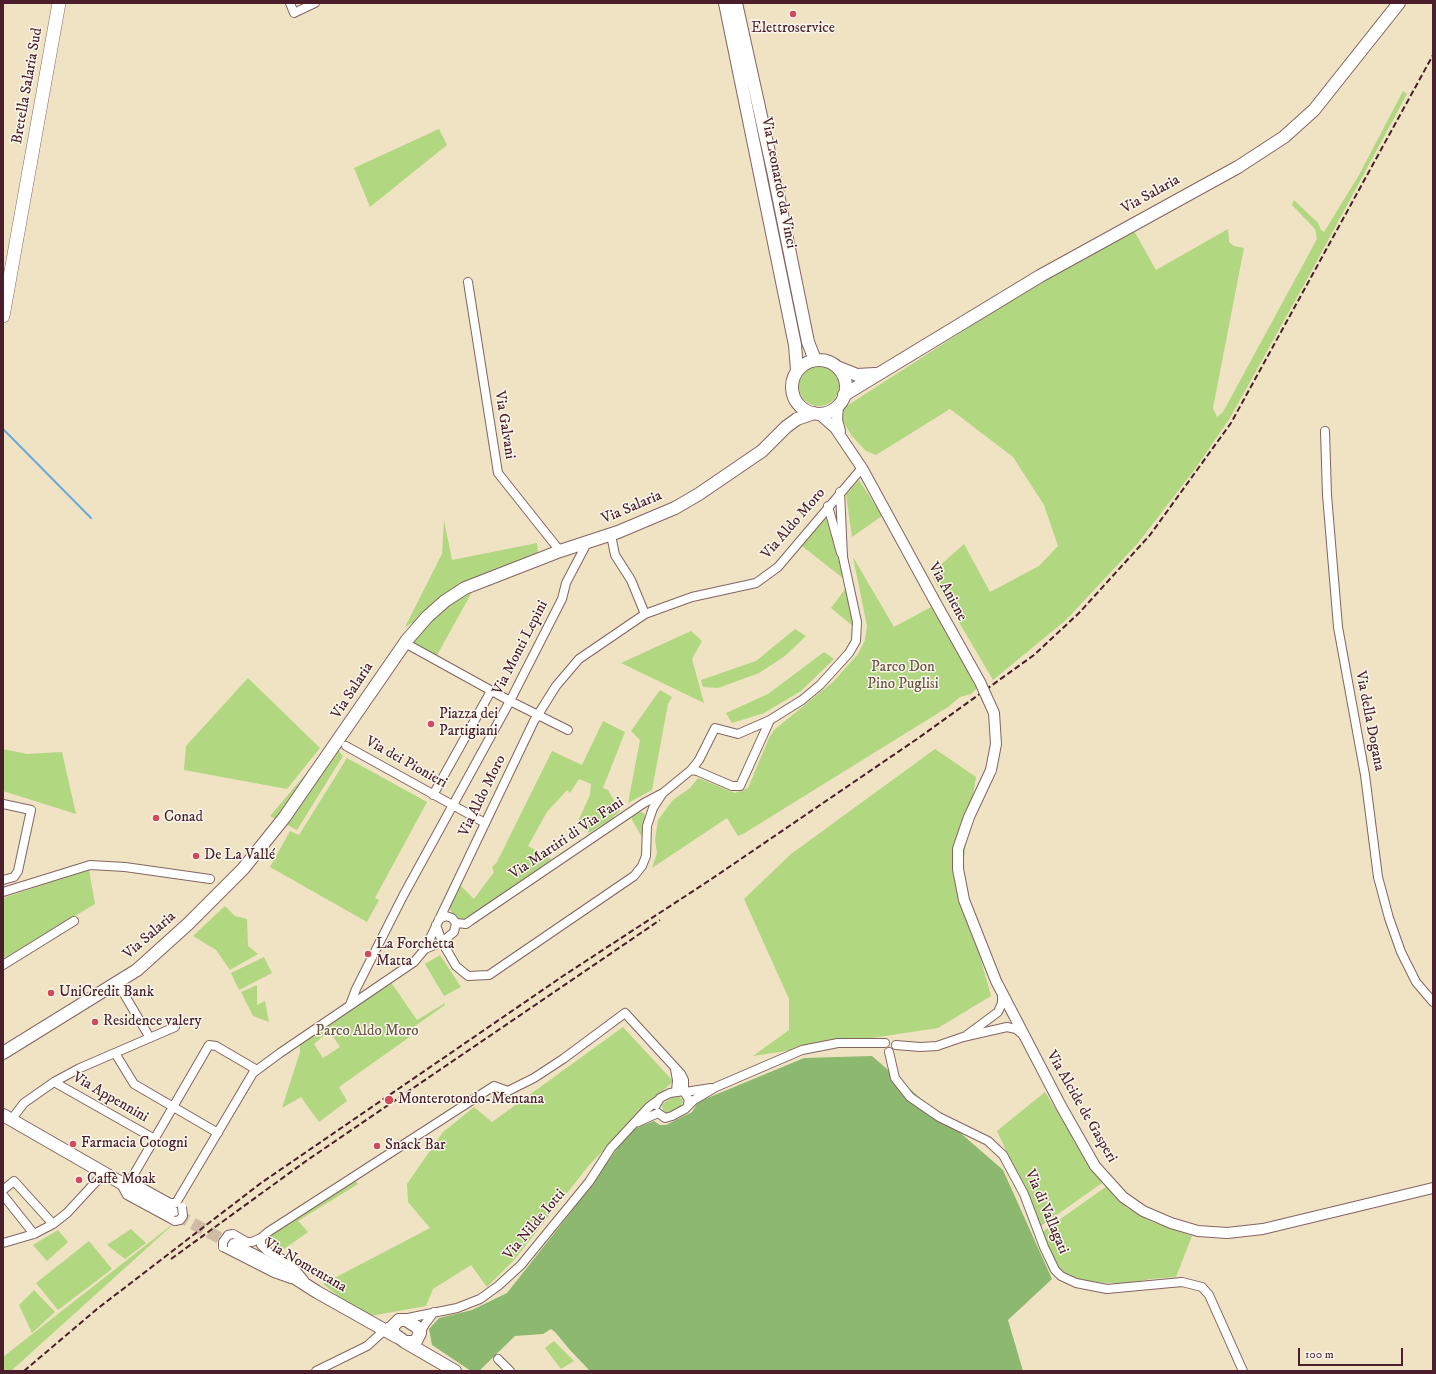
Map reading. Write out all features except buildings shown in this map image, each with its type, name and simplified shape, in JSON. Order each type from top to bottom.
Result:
[{"type":"main road","name":"Bretella Salaria Sud","points":[[3,316],[59,3]]},
{"type":"main road","name":"Via Leonardo da Vinci","points":[[725,3],[795,345],[797,370]]},
{"type":"main road","name":"Via Leonardo da Vinci","points":[[736,3],[774,175],[808,342],[815,360]]},
{"type":"main road","name":"Via Salaria","points":[[3,1053],[118,982],[151,959],[242,869],[284,818],[405,643],[440,605],[465,588],[560,551],[611,535],[651,520],[698,494],[762,452],[786,427],[801,417],[825,412],[882,372],[1040,276],[1238,166],[1284,137],[1314,110],[1399,3]]},
{"type":"main road","points":[[797,370],[802,365],[815,360]]},
{"type":"main road","name":"Via Salaria","points":[[815,360],[823,360],[836,367],[858,375],[882,372]]},
{"type":"main road","points":[[836,367],[844,380],[841,400]]},
{"type":"main road","name":"Via Salaria","points":[[786,427],[792,411],[794,396],[792,388],[793,378],[797,370]]},
{"type":"main road","points":[[794,396],[802,407],[816,413]]},
{"type":"main road","points":[[7,1117],[104,1173],[125,1182],[178,1215]]},
{"type":"main road","name":"Via Nomentana","points":[[228,1241],[281,1269],[366,1319],[395,1323]]},
{"type":"main road","name":"Via Nomentana","points":[[366,1319],[395,1323]]},
{"type":"main road","points":[[442,1364],[428,1350],[414,1324],[395,1323],[392,1331],[401,1339],[442,1364],[455,1371]]},
{"type":"main road","points":[[401,1339],[412,1342],[420,1335]]},
{"type":"street","points":[[290,3],[294,12],[315,3]]},
{"type":"street","name":"Via Galvani","points":[[468,282],[498,472],[560,551]]},
{"type":"street","name":"Via Aniene","points":[[841,400],[837,420],[842,437]]},
{"type":"street","name":"Via Aniene","points":[[816,413],[831,423],[862,468],[980,682],[994,713],[996,744],[991,770]]},
{"type":"street","name":"Via della Dogana","points":[[1325,431],[1327,494],[1338,627],[1366,782],[1378,877],[1388,918],[1401,952],[1416,982],[1433,1002]]},
{"type":"street","name":"Via Aldo Moro","points":[[180,1197],[253,1074],[350,1005],[414,962],[425,949],[538,715],[556,686],[579,659],[645,614],[692,597],[756,583],[778,567],[828,506],[862,468]]},
{"type":"street","points":[[840,492],[843,557]]},
{"type":"street","points":[[828,506],[839,548],[843,557]]},
{"type":"street","points":[[611,535],[615,555],[631,580],[645,614]]},
{"type":"street","name":"Via Monti Lepini","points":[[350,1005],[356,988],[452,805],[510,701],[562,599],[566,583],[587,543]]},
{"type":"street","name":"Via Martiri di Via Fani","points":[[437,922],[446,916],[466,924],[644,803],[663,793],[691,770],[715,728],[738,734],[770,720],[802,700],[820,685],[849,653],[856,640],[858,622],[843,557]]},
{"type":"street","points":[[405,643],[491,691],[568,730]]},
{"type":"street","points":[[433,795],[491,691]]},
{"type":"street","points":[[691,770],[697,771],[732,786],[740,786],[770,720]]},
{"type":"street","name":"Via dei Pionieri","points":[[346,746],[452,805]]},
{"type":"street","name":"Via Alcide de Gasperi","points":[[991,770],[961,838],[957,865],[964,900],[984,953],[1013,1014],[1095,1166],[1112,1186],[1132,1204],[1148,1213],[1171,1223],[1207,1232],[1246,1232],[1303,1220],[1433,1188]]},
{"type":"street","points":[[437,922],[442,942],[456,966],[468,976],[489,975],[634,876],[642,866],[646,856],[647,826],[654,808],[663,793]]},
{"type":"street","points":[[3,804],[32,810],[18,871],[14,877],[3,880]]},
{"type":"street","points":[[452,805],[485,823]]},
{"type":"street","points":[[3,892],[90,865],[125,867],[210,879]]},
{"type":"street","points":[[425,949],[442,942],[454,932],[454,920],[447,901]]},
{"type":"street","points":[[3,965],[74,921]]},
{"type":"street","points":[[118,982],[150,1038]]},
{"type":"street","points":[[963,1037],[998,1012],[1002,1003],[1002,992]]},
{"type":"street","points":[[998,1012],[1013,1014],[1007,1027]]},
{"type":"street","points":[[228,1241],[252,1242],[261,1238],[268,1232],[494,1086],[508,1092],[534,1078],[563,1059],[625,1013],[675,1068],[677,1080],[682,1092],[689,1100],[688,1104]]},
{"type":"street","points":[[7,1117],[24,1102],[54,1082],[175,1027]]},
{"type":"street","points":[[896,1045],[894,1051],[889,1052],[885,1049],[885,1043],[891,1040],[896,1045],[931,1047],[963,1037],[1007,1027],[1016,1029],[1024,1035]]},
{"type":"street","name":"Via Nilde Iotti","points":[[634,1125],[658,1113],[665,1118],[672,1116],[685,1109],[688,1104],[716,1087],[811,1047],[842,1042],[885,1043]]},
{"type":"street","points":[[180,1197],[176,1203],[170,1203],[125,1182],[209,1045],[216,1046],[257,1070]]},
{"type":"street","name":"Via di Vallagati","points":[[889,1052],[895,1078],[910,1097],[939,1117],[988,1141],[1000,1152],[1013,1170],[1024,1194],[1044,1247],[1056,1270],[1061,1276],[1076,1283],[1107,1289],[1182,1282],[1202,1287],[1209,1295],[1243,1371]]},
{"type":"street","points":[[115,1053],[134,1084],[218,1133]]},
{"type":"street","name":"Via Appennini","points":[[54,1082],[153,1138]]},
{"type":"street","name":"Via Nilde Iotti","points":[[682,1092],[716,1087]]},
{"type":"street","points":[[658,1113],[656,1110],[657,1101],[670,1093],[682,1092]]},
{"type":"street","name":"Via Nilde Iotti","points":[[395,1323],[434,1312],[457,1308],[480,1299],[498,1286],[521,1265],[589,1182],[611,1148],[634,1125],[649,1107],[657,1101]]},
{"type":"street","points":[[3,1243],[34,1234],[53,1224],[67,1213],[104,1173]]},
{"type":"street","points":[[3,1190],[14,1181],[53,1224]]},
{"type":"street","points":[[3,1195],[34,1234]]},
{"type":"street","points":[[178,1215],[180,1197]]},
{"type":"street","points":[[261,1238],[261,1245],[266,1251],[290,1263],[306,1285]]},
{"type":"street","points":[[420,1335],[425,1324],[434,1312]]},
{"type":"street","points":[[316,1371],[366,1346],[395,1323]]},
{"type":"street","points":[[498,1359],[510,1371]]},
{"type":"green space","points":[[1403,91],[1407,94],[1311,272],[1230,418],[1195,469],[1138,543],[1066,620],[993,680],[933,578],[937,568],[964,544],[990,592],[1039,566],[1058,546],[1044,505],[1013,457],[950,409],[876,455],[866,451],[852,436],[841,418],[841,412],[845,407],[996,310],[1133,229],[1156,270],[1228,229],[1229,242],[1234,246],[1244,248],[1213,408],[1217,417],[1223,412],[1317,239],[1315,229],[1292,205],[1294,200],[1318,223],[1321,230],[1324,232],[1359,175]]},
{"type":"green space","points":[[439,129],[447,145],[370,207],[354,168]]},
{"type":"green space","points":[[823,366],[830,369],[836,375],[839,386],[838,394],[830,403],[823,406],[815,406],[808,403],[800,394],[799,382],[802,375],[811,367]]},
{"type":"green space","points":[[859,480],[882,516],[852,537],[846,495]]},
{"type":"green space","points":[[826,518],[844,579],[802,546]]},
{"type":"green space","points":[[444,520],[452,560],[537,543],[538,553],[405,627],[442,554]]},
{"type":"green space","name":"Parco Don Pino Puglisi","points":[[853,557],[894,627],[931,607],[978,687],[971,694],[960,697],[948,707],[743,834],[738,836],[727,818],[652,868],[657,853],[655,840],[658,820],[673,800],[690,788],[698,778],[735,793],[748,788],[769,738],[774,730],[833,682],[858,654],[865,640],[867,626]]},
{"type":"green space","points":[[846,588],[854,627],[831,608]]},
{"type":"green space","points":[[472,592],[436,657],[409,642],[439,611]]},
{"type":"green space","points":[[795,629],[806,636],[785,656],[759,673],[718,688],[703,687],[701,680],[756,661]]},
{"type":"green space","points":[[691,631],[702,641],[692,659],[704,703],[621,663]]},
{"type":"green space","points":[[824,652],[834,659],[801,691],[764,713],[732,723],[726,713],[768,694]]},
{"type":"green space","points":[[248,678],[320,748],[287,789],[184,770],[186,746]]},
{"type":"green space","points":[[660,690],[672,697],[668,704],[652,790],[628,803],[640,740],[631,731]]},
{"type":"green space","points":[[603,721],[625,732],[603,788],[608,790],[620,811],[610,820],[589,833],[579,819],[590,795],[591,784],[579,779],[570,793],[567,790],[547,812],[528,846],[552,859],[465,920],[457,922],[448,905],[460,885],[474,899],[494,872],[492,867],[497,862],[552,751],[582,765]]},
{"type":"green space","points":[[332,743],[343,756],[297,830],[270,816]]},
{"type":"green space","points":[[3,749],[27,754],[62,752],[76,814],[3,791]]},
{"type":"green space","points":[[935,749],[976,777],[960,884],[991,996],[938,1028],[753,1056],[789,1030],[789,999],[744,899],[791,854]]},
{"type":"green space","points":[[347,758],[427,802],[375,898],[379,900],[367,922],[270,867],[290,831],[299,835]]},
{"type":"green space","points":[[640,812],[644,813],[645,817],[642,837],[632,820],[632,817]]},
{"type":"green space","points":[[89,870],[95,904],[3,959],[3,898]]},
{"type":"green space","points":[[225,906],[235,916],[247,919],[248,946],[258,954],[230,970],[216,950],[193,936]]},
{"type":"green space","points":[[440,955],[461,987],[444,996],[425,964]]},
{"type":"green space","points":[[264,957],[272,973],[239,990],[231,973]]},
{"type":"green space","name":"Parco Aldo Moro","points":[[390,981],[417,1020],[445,1003],[445,1005],[408,1031],[411,1036],[339,1087],[347,1101],[319,1122],[301,1097],[282,1108],[300,1052],[300,1042],[321,1027],[327,1033],[314,1044],[323,1058],[340,1047],[326,1026]]},
{"type":"green space","points":[[257,985],[257,1005],[265,1001],[269,1022],[253,1016],[241,992]]},
{"type":"green space","points":[[623,1027],[673,1081],[590,1164],[514,1260],[487,1287],[471,1265],[433,1289],[426,1306],[365,1317],[323,1284],[430,1228],[408,1202],[407,1184],[443,1132],[474,1107],[492,1122]]},
{"type":"green space","points":[[872,1056],[1003,1170],[1052,1279],[1008,1320],[1023,1371],[590,1371],[551,1329],[543,1334],[515,1336],[479,1371],[471,1371],[432,1345],[429,1329],[439,1318],[472,1310],[507,1293],[571,1212],[625,1138],[636,1128],[654,1121],[660,1125],[666,1125],[692,1112],[698,1102],[804,1058]]},
{"type":"green space","points":[[1045,1092],[1102,1183],[1041,1226],[997,1131]]},
{"type":"green space","points":[[675,1096],[680,1097],[683,1101],[681,1106],[667,1113],[663,1111],[662,1104]]},
{"type":"green space","points":[[355,1180],[358,1184],[298,1221],[308,1232],[280,1252],[265,1239]]},
{"type":"green space","points":[[1107,1186],[1127,1208],[1152,1222],[1192,1236],[1176,1277],[1150,1279],[1132,1283],[1109,1283],[1081,1281],[1058,1269],[1049,1247],[1041,1233]]},
{"type":"green space","points":[[178,1220],[11,1371],[3,1371],[3,1357]]},
{"type":"green space","points":[[131,1229],[146,1243],[125,1259],[107,1245]]},
{"type":"green space","points":[[58,1230],[68,1242],[47,1261],[33,1245]]},
{"type":"green space","points":[[89,1241],[112,1269],[58,1310],[36,1283]]},
{"type":"green space","points":[[34,1290],[55,1312],[32,1333],[19,1305]]},
{"type":"green space","points":[[554,1341],[574,1361],[561,1369],[545,1348]]},
{"type":"waterway","points":[[3,429],[91,518]]},
{"type":"tunnel","points":[[177,1215],[229,1243]]},
{"type":"railway","points":[[24,1371],[97,1309],[261,1183],[563,976],[710,880],[917,739],[1034,655],[1079,613],[1150,535],[1231,423],[1433,55]]},
{"type":"railway","points":[[171,1259],[306,1161],[660,920]]},
{"type":"place","name":"Elettroservice","points":[[793,14]]},
{"type":"place","name":"Piazza dei Partigiani","points":[[431,724]]},
{"type":"place","name":"Conad","points":[[156,818]]},
{"type":"place","name":"De La Vallé","points":[[196,856]]},
{"type":"place","name":"La Forchetta Matta","points":[[368,954]]},
{"type":"place","name":"UniCredit Bank","points":[[51,993]]},
{"type":"place","name":"Residence valery","points":[[95,1022]]},
{"type":"place","name":"Monterotondo-Mentana","points":[[389,1100]]},
{"type":"place","name":"Farmacia Cotogni","points":[[73,1144]]},
{"type":"place","name":"Snack Bar","points":[[377,1146]]},
{"type":"place","name":"Caffè Moak","points":[[79,1180]]}]
